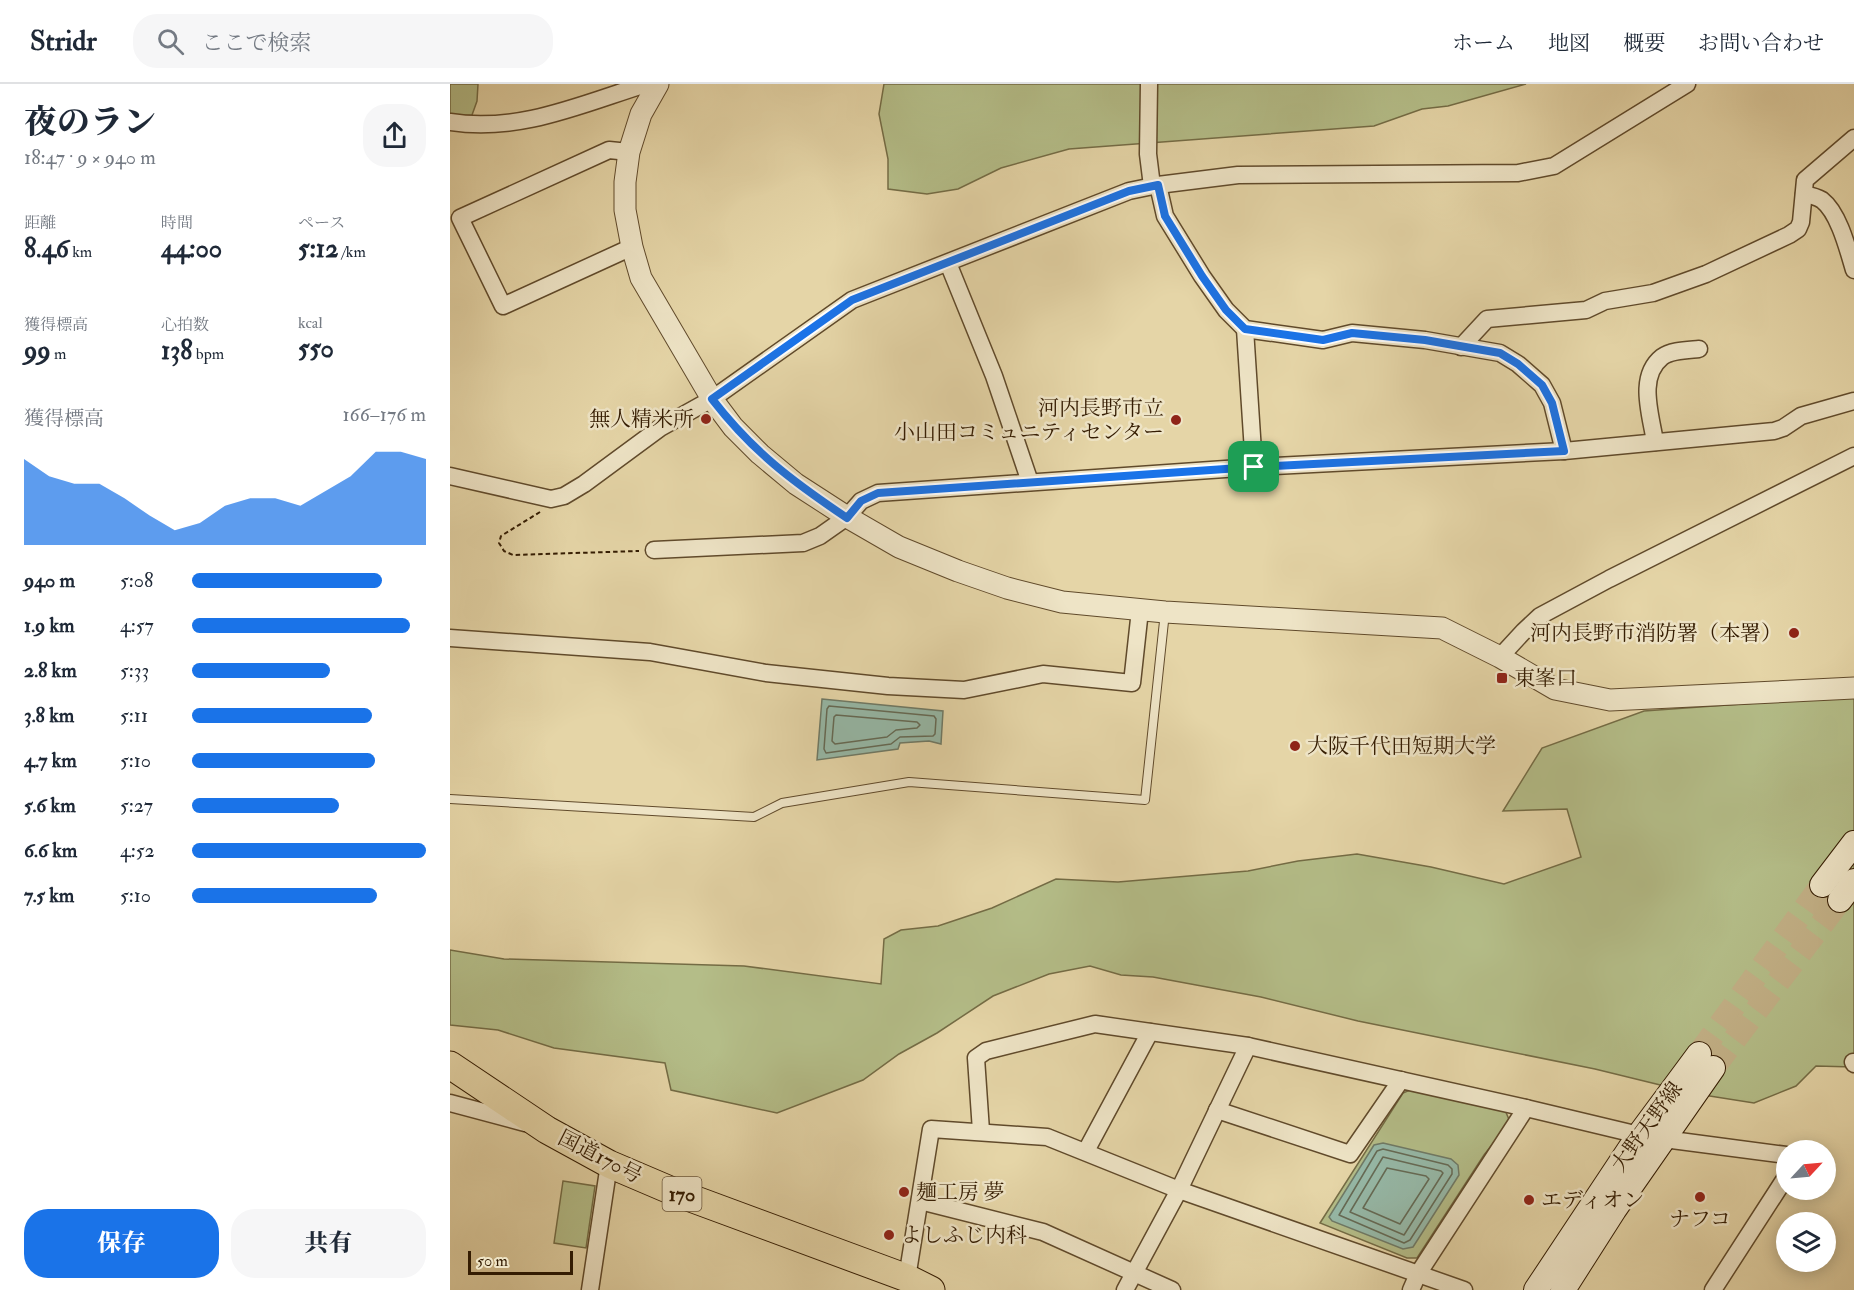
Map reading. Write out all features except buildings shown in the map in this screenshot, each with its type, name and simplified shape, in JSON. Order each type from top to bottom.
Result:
[{"type":"highway","name":"国道170号","points":[[450,1065],[535,1122],[609,1164],[677,1193],[919,1284]]},
{"type":"main road","points":[[1854,843],[1831,893],[1854,881]]},
{"type":"main road","name":"大野天野線","points":[[1536,1290],[1639,1135],[1706,1061],[1664,1138],[1563,1290]]},
{"type":"street","points":[[450,122],[495,124],[536,119],[646,84]]},
{"type":"street","points":[[658,84],[641,114],[629,152],[625,182],[625,210],[632,247],[642,278],[712,399],[734,427],[760,454],[796,484],[847,518],[899,547],[1007,588],[1062,602],[1165,612],[1442,628],[1500,657],[1555,689],[1610,700],[1854,688]]},
{"type":"street","points":[[1149,84],[1148,154],[1165,216],[1226,310],[1245,329],[1323,340],[1352,333],[1425,340],[1500,353],[1518,364],[1542,385],[1552,403],[1564,451]]},
{"type":"street","points":[[450,476],[551,499],[564,496],[660,428],[712,399],[852,300],[1129,191],[1238,175],[1518,173],[1536,170],[1554,166],[1687,84]]},
{"type":"street","points":[[1461,347],[1487,319],[1586,310],[1605,301],[1653,293],[1706,274],[1789,235],[1798,229],[1801,222],[1805,180],[1854,138]]},
{"type":"street","points":[[629,152],[609,150],[460,218],[503,306],[632,247]]},
{"type":"street","points":[[1804,194],[1821,200],[1832,212],[1854,270]]},
{"type":"street","points":[[948,263],[994,376],[1030,482]]},
{"type":"street","points":[[1245,329],[1254,467]]},
{"type":"street","points":[[1655,442],[1647,387],[1649,375],[1663,356],[1698,349]]},
{"type":"street","points":[[654,550],[803,543],[820,536],[847,518],[861,501],[878,493],[1254,467],[1564,451],[1774,431],[1801,416],[1854,401]]},
{"type":"street","points":[[1500,657],[1540,616],[1854,456]]},
{"type":"street","points":[[450,638],[650,652],[766,673],[888,686],[964,690],[1043,674],[1132,683],[1140,610]]},
{"type":"street","points":[[981,1131],[976,1058],[986,1051],[1095,1024],[1248,1046],[1639,1135]]},
{"type":"street","points":[[1086,1151],[1150,1032]]},
{"type":"street","points":[[1125,1290],[1179,1190],[1248,1046]]},
{"type":"street","points":[[1217,1110],[1350,1154],[1401,1080]]},
{"type":"street","points":[[450,1103],[523,1123],[535,1122]]},
{"type":"street","points":[[1411,1290],[1418,1274],[1526,1108]]},
{"type":"street","points":[[919,1284],[912,1218],[920,1202],[931,1129],[1047,1137],[1179,1190],[1418,1274],[1446,1278],[1464,1290]]},
{"type":"street","points":[[1664,1138],[1776,1154]]},
{"type":"street","points":[[590,1290],[609,1164]]},
{"type":"street","points":[[1713,1290],[1776,1192]]},
{"type":"street","points":[[920,1202],[1043,1232],[1172,1290]]},
{"type":"lane","points":[[450,799],[754,817],[782,803],[909,782],[1145,800],[1165,612]]},
{"type":"path","points":[[551,499],[544,510],[501,536],[499,543],[504,551],[513,555],[654,550]]},
{"type":"green space","points":[[450,84],[478,84],[477,101],[472,115],[450,116]]},
{"type":"green space","points":[[884,84],[1526,84],[1448,106],[1422,109],[1374,126],[1069,149],[1001,168],[958,189],[927,194],[888,189],[888,159],[879,114]]},
{"type":"green space","points":[[1854,696],[1854,1067],[1816,1066],[1796,1086],[1754,1103],[1697,1094],[1595,1069],[1358,1021],[1261,997],[1153,977],[1121,975],[1090,966],[1049,974],[993,996],[937,1033],[899,1054],[863,1080],[777,1113],[671,1090],[665,1063],[554,1048],[498,1030],[450,1025],[450,950],[504,959],[744,966],[881,984],[884,939],[901,930],[938,926],[992,908],[1056,879],[1118,882],[1248,871],[1298,861],[1357,854],[1431,867],[1504,884],[1581,857],[1567,809],[1503,811],[1542,748],[1644,711]]},
{"type":"green space","points":[[1412,1089],[1505,1110],[1510,1122],[1484,1155],[1417,1258],[1407,1258],[1320,1223],[1403,1093]]},
{"type":"green space","points":[[563,1181],[595,1186],[586,1248],[554,1243]]},
{"type":"water","points":[[822,699],[943,711],[941,744],[929,741],[900,743],[898,749],[817,760]]},
{"type":"water","points":[[1383,1143],[1451,1159],[1458,1165],[1459,1175],[1413,1247],[1403,1249],[1332,1221],[1329,1217],[1374,1145]]},
{"type":"tunnel","points":[[1699,1054],[1822,885]]},
{"type":"tunnel","points":[[1713,1068],[1840,900]]},
{"type":"place","name":"無人精米所","points":[[706,419]]},
{"type":"place","name":"河内長野市立 小山田コミュニティセンター","points":[[1176,420]]},
{"type":"place","name":"河内長野市消防署（本署）","points":[[1794,633]]},
{"type":"place","name":"東峯口","points":[[1502,678]]},
{"type":"place","name":"大阪千代田短期大学","points":[[1295,746]]},
{"type":"place","name":"麺工房 夢","points":[[904,1192]]},
{"type":"place","name":"ナフコ","points":[[1700,1197]]},
{"type":"place","name":"エディオン","points":[[1529,1200]]},
{"type":"place","name":"よしふじ内科","points":[[889,1235]]},
{"type":"route","points":[[1158,185],[1165,216],[1226,310],[1245,329],[1323,340],[1352,333],[1425,340],[1500,353],[1518,364],[1542,385],[1552,403],[1564,451],[1254,467],[878,493],[861,501],[847,518],[796,484],[760,454],[734,427],[712,399],[852,300],[1129,191],[1158,185]]}]
